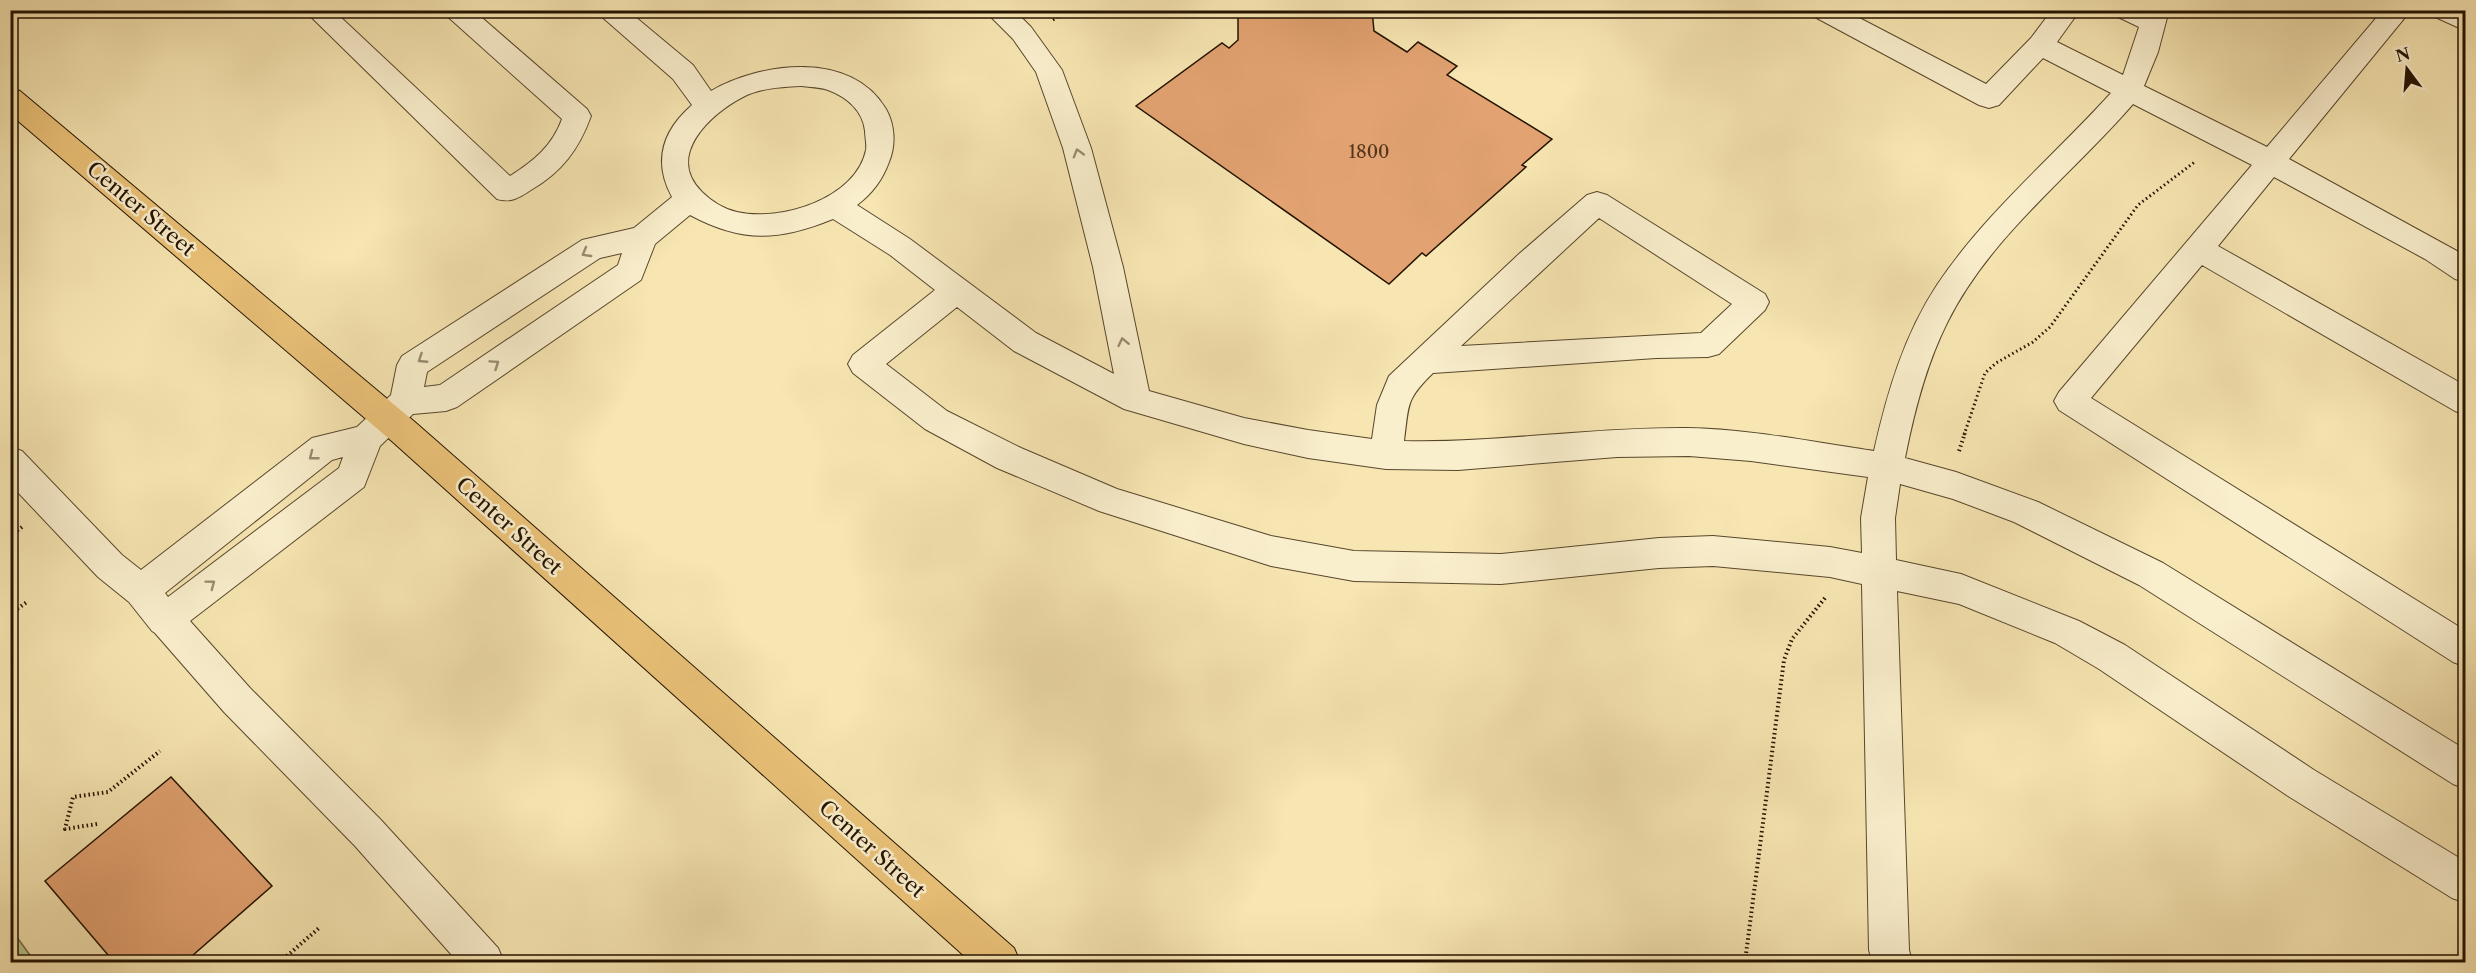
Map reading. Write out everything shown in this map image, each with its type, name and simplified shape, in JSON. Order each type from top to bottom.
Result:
[{"type":"main road","name":"Center Street","points":[[10,98],[385,417],[1000,963]]},
{"type":"lane","points":[[328,13],[507,191],[537,174],[555,159],[570,138],[577,116],[456,10]]},
{"type":"lane","points":[[610,10],[683,72],[707,106]]},
{"type":"lane","points":[[997,10],[1022,33],[1049,70],[1077,148],[1108,267],[1135,400]]},
{"type":"lane","points":[[1822,10],[1989,98],[2040,45],[2067,10]]},
{"type":"lane","points":[[1892,963],[1889,951],[1878,571],[1878,518],[1885,466],[1903,398],[1926,336],[1947,296],[1989,239],[2129,90],[2155,17],[2125,10]]},
{"type":"lane","points":[[2398,10],[2070,401],[2466,651]]},
{"type":"lane","points":[[2442,10],[2466,22]]},
{"type":"lane","points":[[2040,45],[2271,162],[2435,251],[2466,271]]},
{"type":"lane","points":[[801,76],[833,81],[859,94],[876,113],[882,136],[878,161],[861,186],[836,206],[810,218],[783,225],[755,226],[729,222],[706,213],[688,200],[677,183],[674,163],[678,143],[689,123],[707,106],[735,89],[768,79],[801,76]]},
{"type":"lane","points":[[164,620],[352,477],[413,365],[592,248],[642,238],[688,200]]},
{"type":"lane","points":[[1386,455],[1393,405],[1400,385],[1514,277],[1597,203],[1754,302],[1708,345],[1656,346],[1426,361]]},
{"type":"lane","points":[[836,206],[900,247],[1025,342],[1135,400],[1244,431],[1308,444],[1386,455],[1458,456],[1617,443],[1689,442],[1763,448],[1885,466],[1956,486],[2026,512],[2151,574],[2466,771]]},
{"type":"lane","points":[[141,591],[323,448],[385,417],[446,398],[630,272],[642,238]]},
{"type":"lane","points":[[2199,249],[2466,402]]},
{"type":"lane","points":[[955,291],[864,364],[936,420],[1009,459],[1111,501],[1259,548],[1354,566],[1501,569],[1659,553],[1713,551],[1830,562],[1961,589],[2067,632],[2112,657],[2301,783],[2466,884]]},
{"type":"lane","points":[[10,461],[110,566],[141,591],[164,620],[237,700],[375,841],[484,963]]},
{"type":"path","points":[[1045,25],[1069,10]]},
{"type":"path","points":[[1956,460],[1985,373],[1996,363],[2033,342],[2050,327],[2100,261],[2120,227],[2138,205],[2198,159]]},
{"type":"path","points":[[10,536],[24,526]]},
{"type":"path","points":[[1745,963],[1784,660],[1792,639],[1828,595]]},
{"type":"path","points":[[10,614],[27,602]]},
{"type":"path","points":[[97,824],[65,829],[74,797],[108,792],[160,751]]},
{"type":"path","points":[[280,963],[319,928]]},
{"type":"green space","points":[[11,929],[35,962],[11,962]]},
{"type":"building","points":[[1238,10],[1372,10],[1374,31],[1407,52],[1418,42],[1457,66],[1447,75],[1552,139],[1522,165],[1526,167],[1426,256],[1422,253],[1389,284],[1136,106],[1222,43],[1229,48],[1238,40]]},
{"type":"building","points":[[171,777],[272,886],[185,962],[114,962],[45,881]]}]
